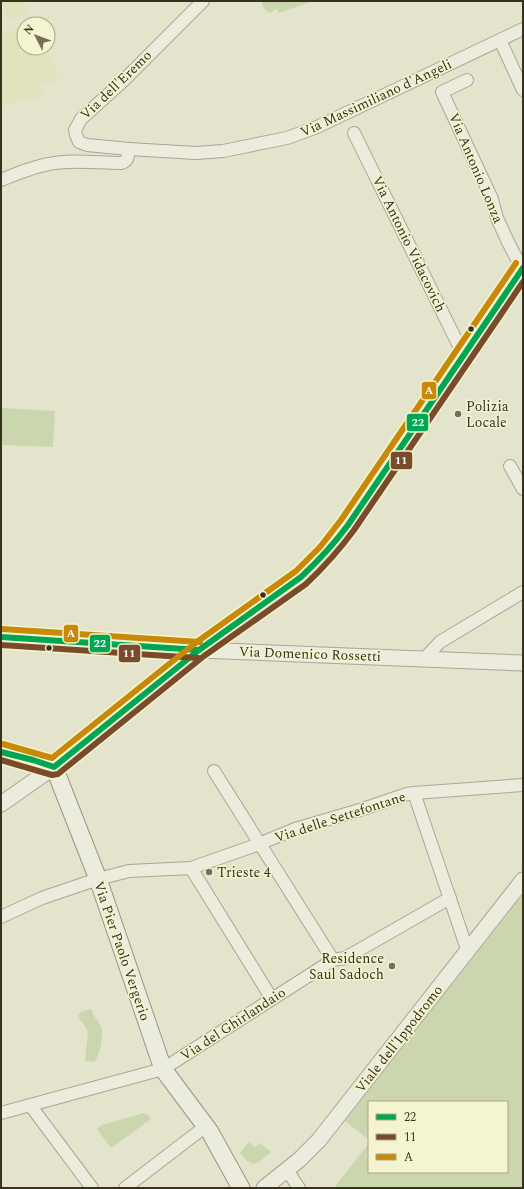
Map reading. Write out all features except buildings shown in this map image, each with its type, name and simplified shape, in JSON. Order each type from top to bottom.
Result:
[{"type":"main road","points":[[1,752],[54,767],[199,650],[300,577],[326,554],[348,525],[523,268]]},
{"type":"main road","name":"Via Domenico Rossetti","points":[[1,637],[199,650]]},
{"type":"main road","points":[[148,647],[162,658],[163,663],[160,681]]},
{"type":"main road","name":"Via Pier Paolo Vergerio","points":[[54,767],[98,879],[163,1069],[206,1126],[241,1188]]},
{"type":"street","name":"Via dell'Eremo","points":[[129,150],[87,145],[80,142],[75,130],[77,124],[122,82],[203,1]]},
{"type":"street","name":"Via Massimiliano d'Angeli","points":[[129,150],[196,153],[223,151],[287,138],[317,127],[523,29]]},
{"type":"street","points":[[500,40],[523,90]]},
{"type":"street","name":"Via Antonio Lonza","points":[[467,80],[442,92],[492,198],[497,218],[508,242],[523,268]]},
{"type":"street","name":"Via Antonio Vidacovich","points":[[354,133],[463,354]]},
{"type":"street","points":[[1,180],[49,164],[63,162],[121,163],[128,159],[129,150]]},
{"type":"street","points":[[510,466],[523,489]]},
{"type":"street","points":[[425,658],[440,642],[523,592]]},
{"type":"street","name":"Via Domenico Rossetti","points":[[199,650],[523,663]]},
{"type":"street","points":[[1,804],[54,767]]},
{"type":"street","points":[[214,771],[332,960]]},
{"type":"street","name":"Via delle Settefontane","points":[[1,917],[42,898],[114,874],[129,871],[191,868],[259,844],[295,829],[414,792],[523,785]]},
{"type":"street","points":[[414,792],[468,952]]},
{"type":"street","points":[[191,868],[272,998]]},
{"type":"street","name":"Viale dell'Ippodromo","points":[[264,1188],[288,1170],[319,1140],[523,880]]},
{"type":"street","name":"Via del Ghirlandaio","points":[[1,1113],[163,1069],[332,960],[345,958],[450,898]]},
{"type":"street","points":[[30,1106],[92,1188]]},
{"type":"street","points":[[125,1188],[206,1126]]},
{"type":"street","points":[[281,1188],[288,1170]]},
{"type":"street","points":[[288,1170],[299,1188]]},
{"type":"green space","points":[[1,1],[24,1],[28,12],[8,19]]},
{"type":"green space","points":[[261,1],[313,1],[279,13],[277,9],[269,13],[263,7]]},
{"type":"green space","points":[[16,30],[16,56],[52,56],[58,81],[40,83],[42,97],[1,105],[1,33]]},
{"type":"green space","points":[[1,408],[55,411],[53,447],[1,445]]},
{"type":"green space","points":[[523,894],[523,1188],[334,1188],[368,1144],[368,1173],[508,1173],[508,1101],[368,1101],[368,1139],[345,1121]]},
{"type":"green space","points":[[91,1009],[102,1029],[100,1050],[94,1062],[85,1061],[87,1029],[78,1016],[81,1012]]},
{"type":"green space","points":[[144,1113],[151,1119],[111,1148],[97,1129],[102,1125]]},
{"type":"green space","points":[[249,1142],[255,1147],[260,1143],[271,1152],[258,1162],[249,1162],[240,1153]]},
{"type":"transit line","name":"A","points":[[3,744],[52,758],[194,644],[296,571],[320,547],[341,520],[516,263]]},
{"type":"transit line","name":"22","points":[[1,752],[54,767],[199,650],[301,577],[314,565],[348,525],[523,268]]},
{"type":"transit line","name":"11","points":[[1,760],[52,775],[58,774],[204,656],[306,584],[332,558],[354,530],[523,282]]},
{"type":"transit line","name":"A","points":[[2,629],[200,642]]},
{"type":"transit line","name":"22","points":[[1,637],[199,650]]},
{"type":"transit line","name":"11","points":[[1,645],[198,658]]},
{"type":"place","name":"Polizia Locale","points":[[458,414]]},
{"type":"place","name":"Trieste 4","points":[[209,872]]},
{"type":"place","name":"Residence Saul Sadoch","points":[[392,966]]}]
